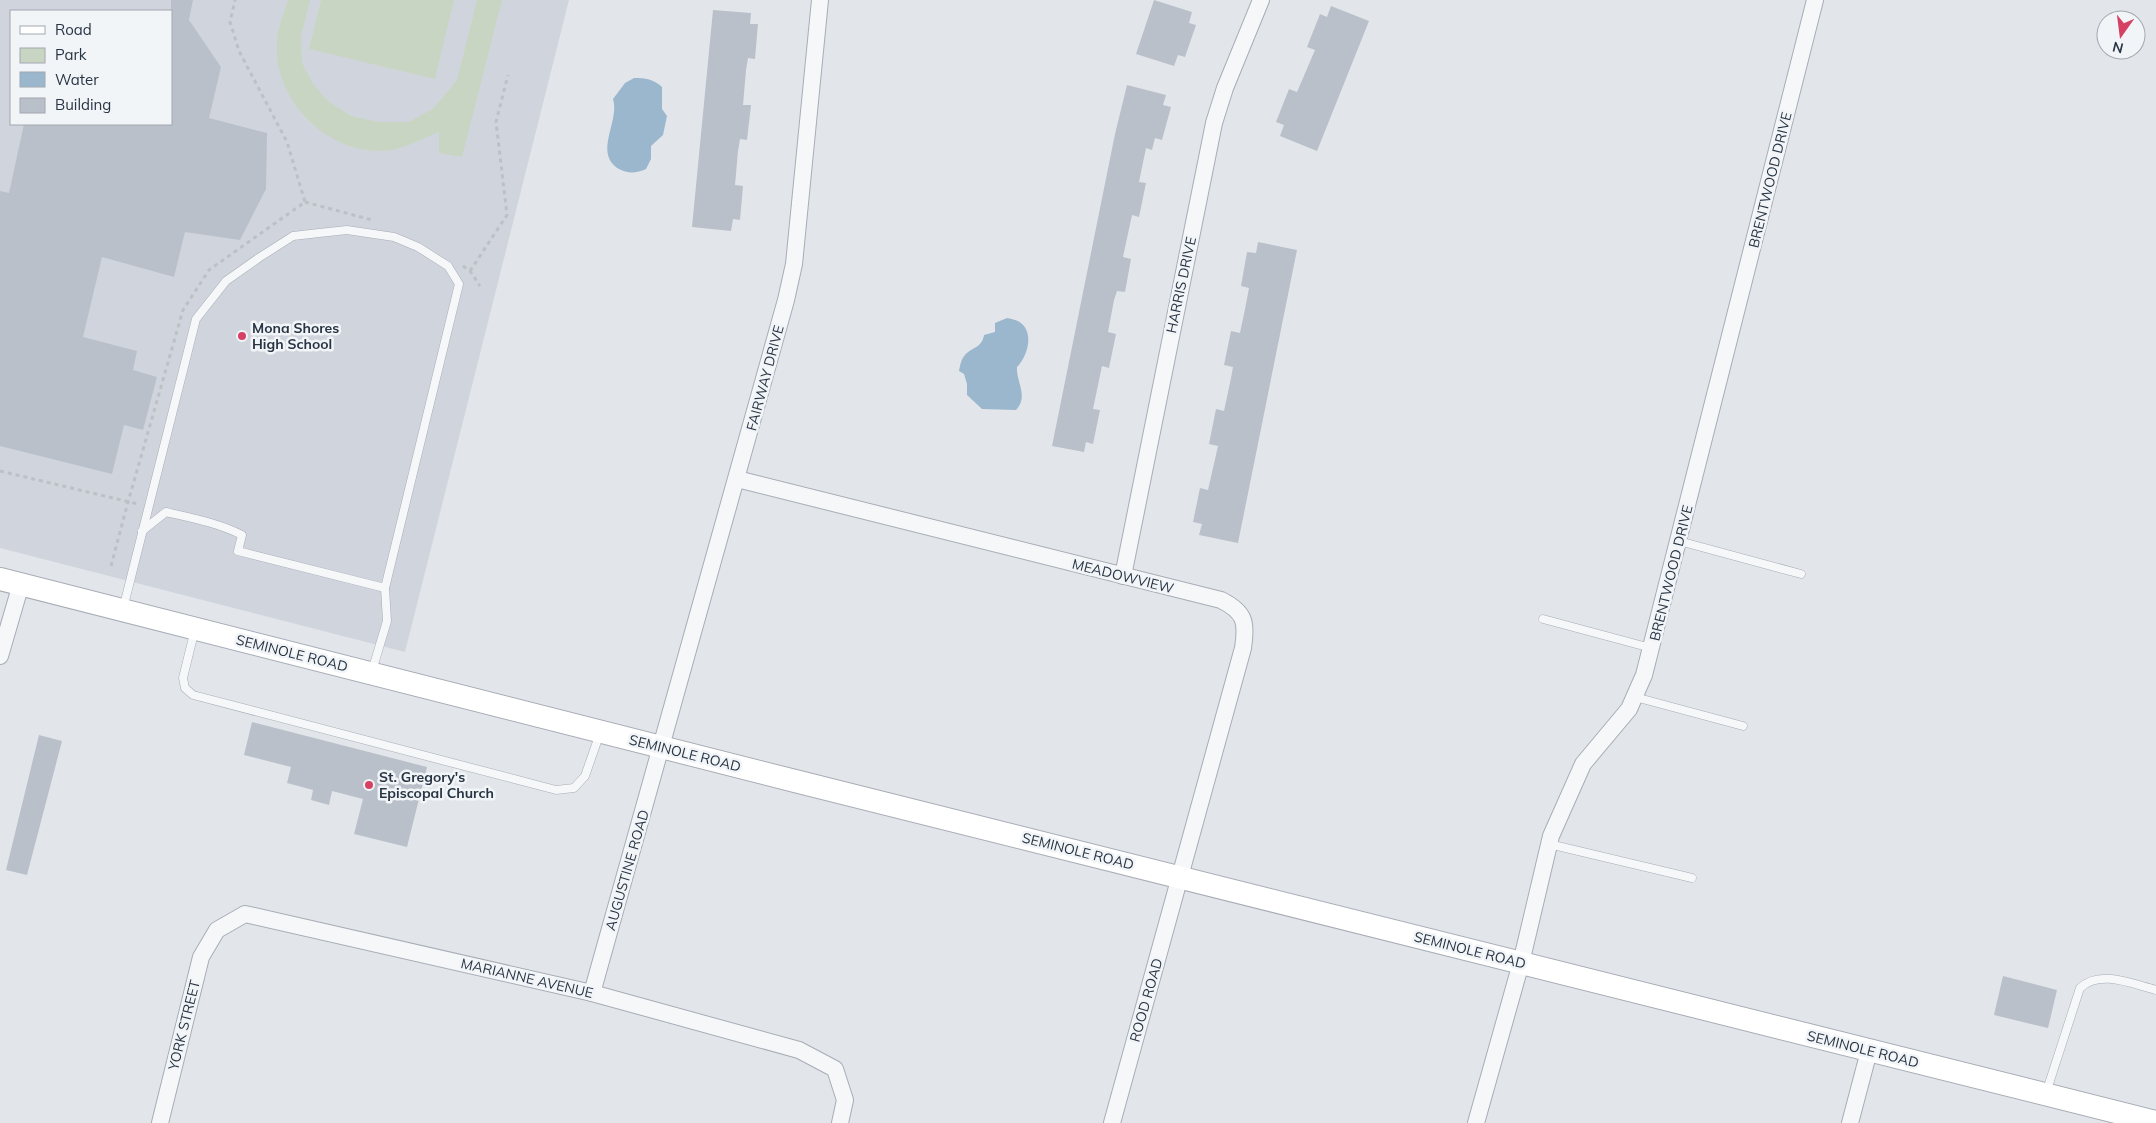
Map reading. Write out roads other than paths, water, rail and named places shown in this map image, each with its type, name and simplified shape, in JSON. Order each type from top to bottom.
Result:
[{"type":"street","name":"FAIRWAY DRIVE","points":[[662,747],[737,479],[794,264],[820,0]]},
{"type":"street","name":"HARRIS DRIVE","points":[[1123,576],[1210,142],[1225,88],[1262,0]]},
{"type":"street","name":"BRENTWOOD DRIVE","points":[[1476,1123],[1521,963],[1549,844],[1583,764],[1629,709],[1644,675],[1814,0]]},
{"type":"street","name":"MEADOWVIEW","points":[[737,479],[1221,600],[1240,611],[1246,632],[1243,648],[1180,876]]},
{"type":"street","name":"SEMINOLE ROAD","points":[[10,581],[662,747],[2156,1122]]},
{"type":"street","points":[[0,656],[10,581]]},
{"type":"street","name":"AUGUSTINE ROAD","points":[[592,993],[662,747]]},
{"type":"street","name":"ROOD ROAD","points":[[1112,1123],[1180,876]]},
{"type":"street","name":"MARIANNE AVENUE","points":[[217,930],[245,914],[592,993],[799,1050],[835,1069],[846,1100],[840,1123]]},
{"type":"street","name":"YORK STREET","points":[[160,1123],[201,957],[217,930]]},
{"type":"street","points":[[1850,1123],[1869,1051]]},
{"type":"lane","points":[[122,610],[196,319],[226,282],[292,236],[347,230],[394,238],[418,247],[448,266],[459,284],[384,588],[387,621],[372,673]]},
{"type":"lane","points":[[142,531],[166,512],[195,518],[222,525],[242,535],[238,551],[384,588]]},
{"type":"lane","points":[[1679,541],[1801,574]]},
{"type":"lane","points":[[1543,619],[1651,648]]},
{"type":"lane","points":[[195,629],[183,678],[185,688],[193,695],[556,790],[574,788],[585,776],[601,731]]},
{"type":"lane","points":[[1635,697],[1743,726]]},
{"type":"lane","points":[[1549,844],[1692,878]]},
{"type":"lane","points":[[2045,1094],[2080,988],[2095,978],[2109,978],[2156,990]]},
{"type":"water","points":[[634,78],[656,82],[662,87],[662,109],[667,116],[663,135],[651,146],[651,159],[646,169],[626,172],[619,169],[612,162],[608,155],[608,146],[614,108],[613,99],[625,83]]},
{"type":"water","points":[[1007,318],[1020,323],[1028,334],[1028,346],[1024,358],[1017,367],[1022,399],[1016,410],[982,409],[967,395],[967,384],[964,374],[959,371],[961,363],[968,352],[979,345],[984,335],[995,332],[995,323]]},
{"type":"place","name":"Mona Shores High School","points":[[242,336]]},
{"type":"place","name":"St. Gregory's Episcopal Church","points":[[369,785]]}]
